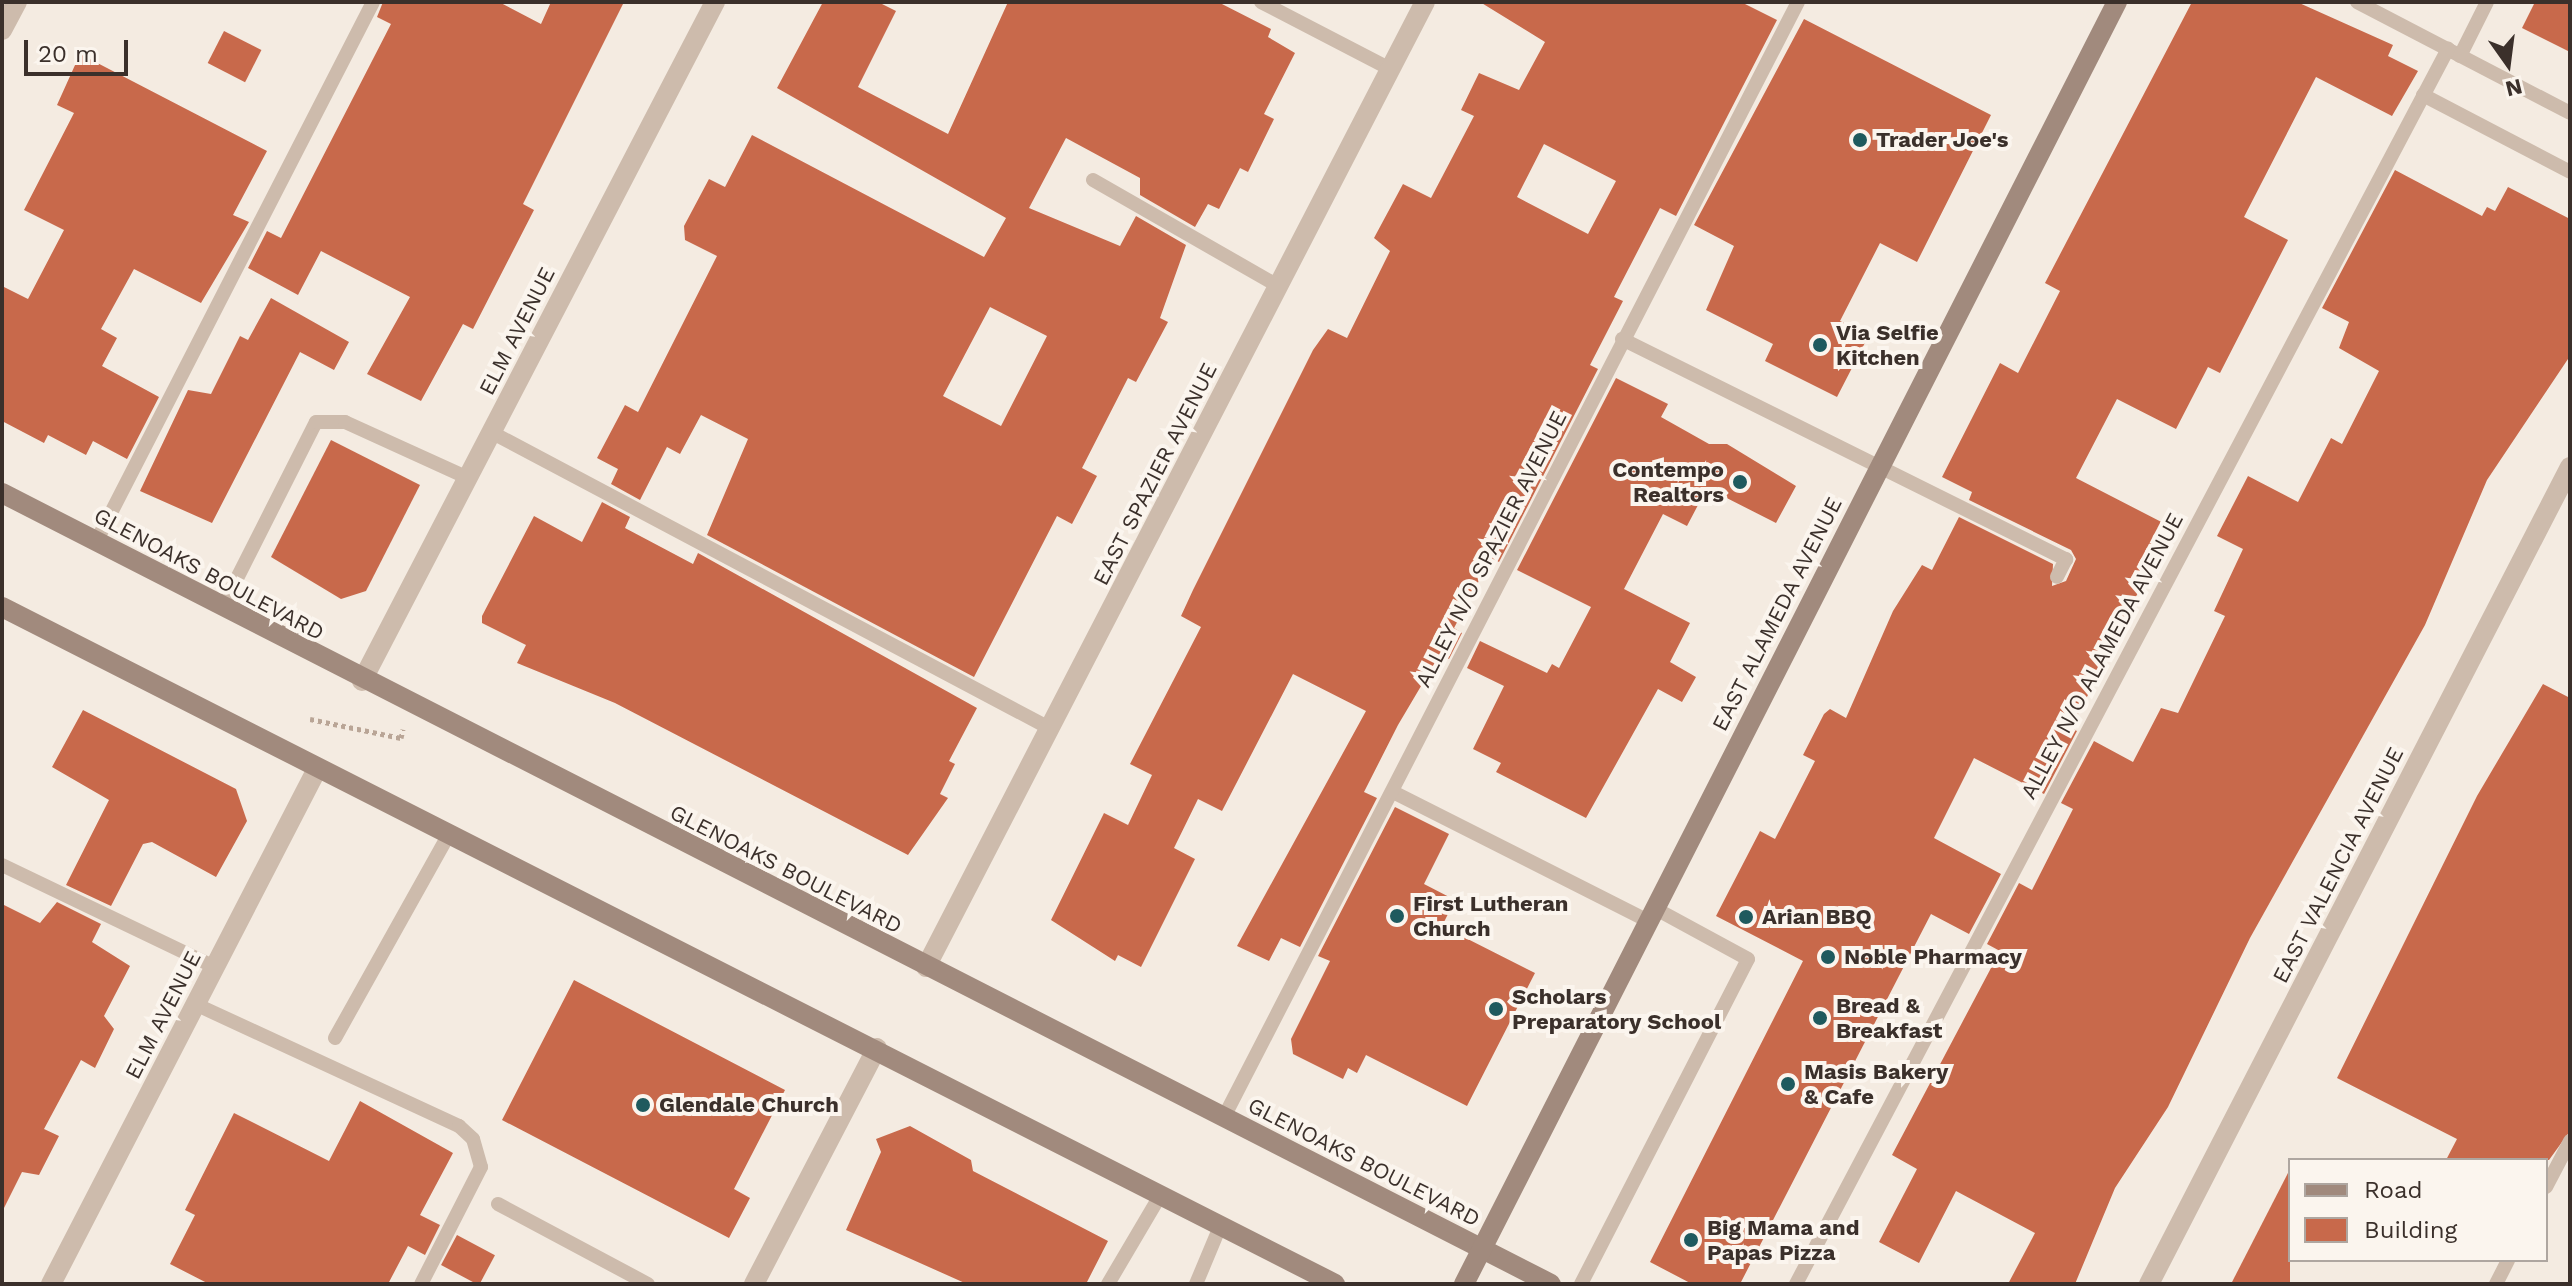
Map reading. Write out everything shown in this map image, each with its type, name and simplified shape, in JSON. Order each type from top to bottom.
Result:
[{"type":"main road","name":"EAST ALAMEDA AVENUE","points":[[1464,1284],[2117,2]]},
{"type":"main road","name":"GLENOAKS BOULEVARD","points":[[2,493],[362,681],[1551,1284]]},
{"type":"main road","points":[[2,607],[317,769],[877,1048],[1158,1199],[1335,1284]]},
{"type":"street","points":[[2,30],[17,2]]},
{"type":"street","name":"ELM AVENUE","points":[[362,681],[715,2]]},
{"type":"street","name":"EAST SPAZIER AVENUE","points":[[926,967],[1425,2]]},
{"type":"street","name":"EAST VALENCIA AVENUE","points":[[2149,1284],[2570,467]]},
{"type":"street","name":"ELM AVENUE","points":[[51,1284],[317,769]]},
{"type":"street","points":[[761,1282],[877,1048]]},
{"type":"lane","points":[[96,542],[373,2]]},
{"type":"lane","points":[[1261,2],[1390,69]]},
{"type":"lane","name":"ALLEY N/O SPAZIER AVENUE","points":[[1224,1117],[1798,2]]},
{"type":"lane","points":[[2357,2],[2570,113]]},
{"type":"lane","name":"ALLEY N/O ALAMEDA AVENUE","points":[[1796,1284],[2423,95],[2487,2]]},
{"type":"lane","points":[[2423,95],[2570,172]]},
{"type":"lane","points":[[1093,180],[1278,286]]},
{"type":"lane","points":[[1622,339],[1881,464],[2066,559],[2057,577]]},
{"type":"lane","points":[[222,608],[316,422],[345,422],[468,478]]},
{"type":"lane","points":[[491,432],[1051,729]]},
{"type":"lane","points":[[1393,792],[1748,959],[1581,1284]]},
{"type":"lane","points":[[335,1038],[449,834]]},
{"type":"lane","points":[[2,865],[215,967]]},
{"type":"lane","points":[[195,1004],[459,1126],[473,1139],[481,1167],[421,1284]]},
{"type":"lane","points":[[2548,1183],[2570,1141]]},
{"type":"lane","points":[[1108,1284],[1158,1199]]},
{"type":"lane","points":[[498,1204],[648,1284]]},
{"type":"lane","points":[[1196,1284],[1219,1229]]},
{"type":"lane","points":[[2496,1284],[2507,1262]]},
{"type":"path","points":[[310,719],[401,738],[403,728]]},
{"type":"building","points":[[383,2],[499,2],[541,24],[551,2],[624,2],[523,204],[534,210],[473,329],[463,324],[421,401],[367,374],[410,297],[321,251],[298,295],[248,268],[267,231],[281,238],[391,24],[377,17]]},
{"type":"building","points":[[823,2],[878,2],[896,11],[858,87],[948,134],[1008,2],[1218,2],[1271,29],[1268,37],[1295,53],[1264,114],[1274,119],[1248,172],[1240,168],[1219,209],[1208,204],[1195,227],[1140,195],[1140,178],[1066,138],[1029,208],[1120,246],[1136,216],[1186,245],[1160,318],[1168,322],[1136,382],[1128,378],[1082,468],[1097,476],[1072,524],[1057,516],[974,677],[707,535],[748,439],[701,415],[680,454],[667,447],[640,500],[611,484],[618,469],[597,458],[625,405],[638,412],[717,256],[685,240],[684,226],[709,179],[725,187],[752,135],[984,257],[1006,218],[777,88]],"holes":[[[990,307],[1047,336],[1001,426],[943,396]]]},
{"type":"building","points":[[1480,2],[1741,2],[1777,20],[1676,216],[1660,208],[1614,297],[1623,301],[1590,365],[1598,369],[1499,562],[1491,558],[1454,628],[1462,633],[1449,659],[1440,654],[1398,725],[1364,792],[1377,798],[1300,947],[1281,938],[1269,961],[1237,946],[1366,711],[1293,674],[1222,811],[1198,799],[1174,848],[1195,859],[1141,967],[1118,955],[1115,961],[1051,920],[1104,813],[1128,825],[1152,775],[1130,764],[1201,627],[1181,616],[1193,590],[1313,350],[1328,329],[1347,338],[1390,251],[1374,238],[1403,184],[1431,198],[1474,116],[1461,110],[1479,73],[1519,90],[1545,42]],"holes":[[[1544,144],[1616,181],[1588,234],[1517,197]]]},
{"type":"building","points":[[2192,2],[2297,2],[2393,45],[2388,56],[2418,71],[2392,116],[2316,77],[2244,217],[2288,240],[2220,373],[2208,367],[2176,429],[2117,399],[2076,478],[2175,529],[2101,657],[2106,660],[2071,728],[2077,731],[2044,794],[1974,758],[1934,838],[2001,874],[1969,934],[1931,914],[1740,1284],[1692,1284],[1650,1262],[1803,961],[1716,916],[1760,831],[1775,839],[1815,761],[1803,755],[1824,714],[1830,709],[1846,718],[1893,611],[1922,565],[1932,570],[1959,517],[2053,564],[2052,586],[2066,581],[2076,559],[2071,550],[1969,500],[1972,492],[1942,477],[2000,363],[2018,373],[2060,291],[2045,283]]},
{"type":"building","points":[[2535,2],[2570,2],[2570,52],[2522,28]]},
{"type":"building","points":[[1804,19],[1991,115],[1917,262],[1880,243],[1840,321],[1869,335],[1837,397],[1765,361],[1773,344],[1706,310],[1734,246],[1694,225]]},
{"type":"building","points":[[224,31],[261,50],[245,82],[208,63]]},
{"type":"building","points":[[80,54],[267,151],[233,215],[249,222],[201,303],[134,269],[101,329],[117,338],[102,366],[159,397],[127,459],[93,441],[86,455],[48,435],[44,443],[2,421],[2,286],[28,299],[64,230],[24,210],[74,113],[57,105]]},
{"type":"building","points":[[2395,170],[2482,216],[2487,207],[2495,211],[2508,187],[2570,219],[2570,356],[2487,480],[2425,625],[2250,938],[2168,1107],[2115,1188],[2075,1284],[2008,1284],[2035,1233],[1956,1191],[1919,1263],[1879,1242],[1917,1169],[1892,1155],[2000,951],[1987,944],[2019,883],[2032,890],[2073,809],[2061,803],[2094,741],[2133,762],[2161,708],[2178,713],[2225,616],[2214,611],[2243,549],[2217,536],[2248,476],[2298,502],[2331,438],[2342,444],[2379,371],[2339,348],[2349,322],[2322,308]]},
{"type":"building","points":[[271,298],[349,342],[334,370],[300,352],[212,523],[140,491],[188,390],[211,394],[240,336],[248,340]]},
{"type":"building","points":[[1616,378],[1668,404],[1661,417],[1709,444],[1727,444],[1796,486],[1776,523],[1707,488],[1687,526],[1663,514],[1624,589],[1690,623],[1670,662],[1696,677],[1682,702],[1658,689],[1586,818],[1496,772],[1501,763],[1473,749],[1504,686],[1467,668],[1480,641],[1547,673],[1552,664],[1559,668],[1591,607],[1517,570]]},
{"type":"building","points":[[331,440],[420,485],[366,591],[341,599],[271,557]]},
{"type":"building","points":[[602,502],[630,517],[625,528],[693,564],[698,553],[977,708],[949,761],[955,764],[940,794],[948,798],[908,855],[615,703],[517,663],[526,645],[482,623],[482,616],[534,516],[582,542]]},
{"type":"building","points":[[2543,684],[2570,698],[2570,1131],[2549,1160],[2447,1158],[2457,1139],[2337,1078],[2477,796]]},
{"type":"building","points":[[83,710],[236,789],[247,821],[216,877],[152,842],[143,844],[111,906],[66,885],[109,800],[52,767]]},
{"type":"building","points":[[1395,807],[1449,834],[1424,884],[1455,900],[1442,926],[1535,973],[1467,1106],[1366,1055],[1357,1073],[1348,1068],[1343,1079],[1293,1054],[1291,1039],[1330,961],[1318,956]]},
{"type":"building","points":[[57,902],[101,924],[92,942],[130,966],[104,1016],[114,1029],[95,1068],[81,1060],[44,1129],[59,1136],[39,1175],[22,1172],[2,1212],[2,904],[40,923]]},
{"type":"building","name":"Glendale Church","points":[[574,980],[785,1090],[734,1189],[750,1198],[729,1238],[502,1120]]},
{"type":"building","points":[[360,1101],[453,1153],[420,1215],[440,1225],[425,1255],[408,1246],[388,1284],[209,1284],[170,1264],[195,1215],[185,1210],[234,1113],[329,1161]]},
{"type":"building","points":[[910,1126],[971,1160],[973,1171],[1108,1241],[1086,1284],[967,1284],[846,1230],[881,1152],[876,1139]]},
{"type":"building","points":[[2288,1173],[2290,1284],[2231,1284]]},
{"type":"building","points":[[457,1235],[495,1255],[480,1284],[441,1265]]},
{"type":"place","name":"Trader Joe's","points":[[1860,140]]},
{"type":"place","name":"Via Selfie Kitchen","points":[[1820,345]]},
{"type":"place","name":"Contempo Realtors","points":[[1740,482]]},
{"type":"place","name":"First Lutheran Church","points":[[1397,916]]},
{"type":"place","name":"Arian BBQ","points":[[1746,917]]},
{"type":"place","name":"Noble Pharmacy","points":[[1828,957]]},
{"type":"place","name":"Scholars Preparatory School","points":[[1496,1009]]},
{"type":"place","name":"Bread & Breakfast","points":[[1820,1018]]},
{"type":"place","name":"Masis Bakery & Cafe","points":[[1788,1084]]},
{"type":"place","name":"Glendale Church","points":[[643,1105]]},
{"type":"place","name":"Big Mama and Papas Pizza","points":[[1691,1240]]}]
